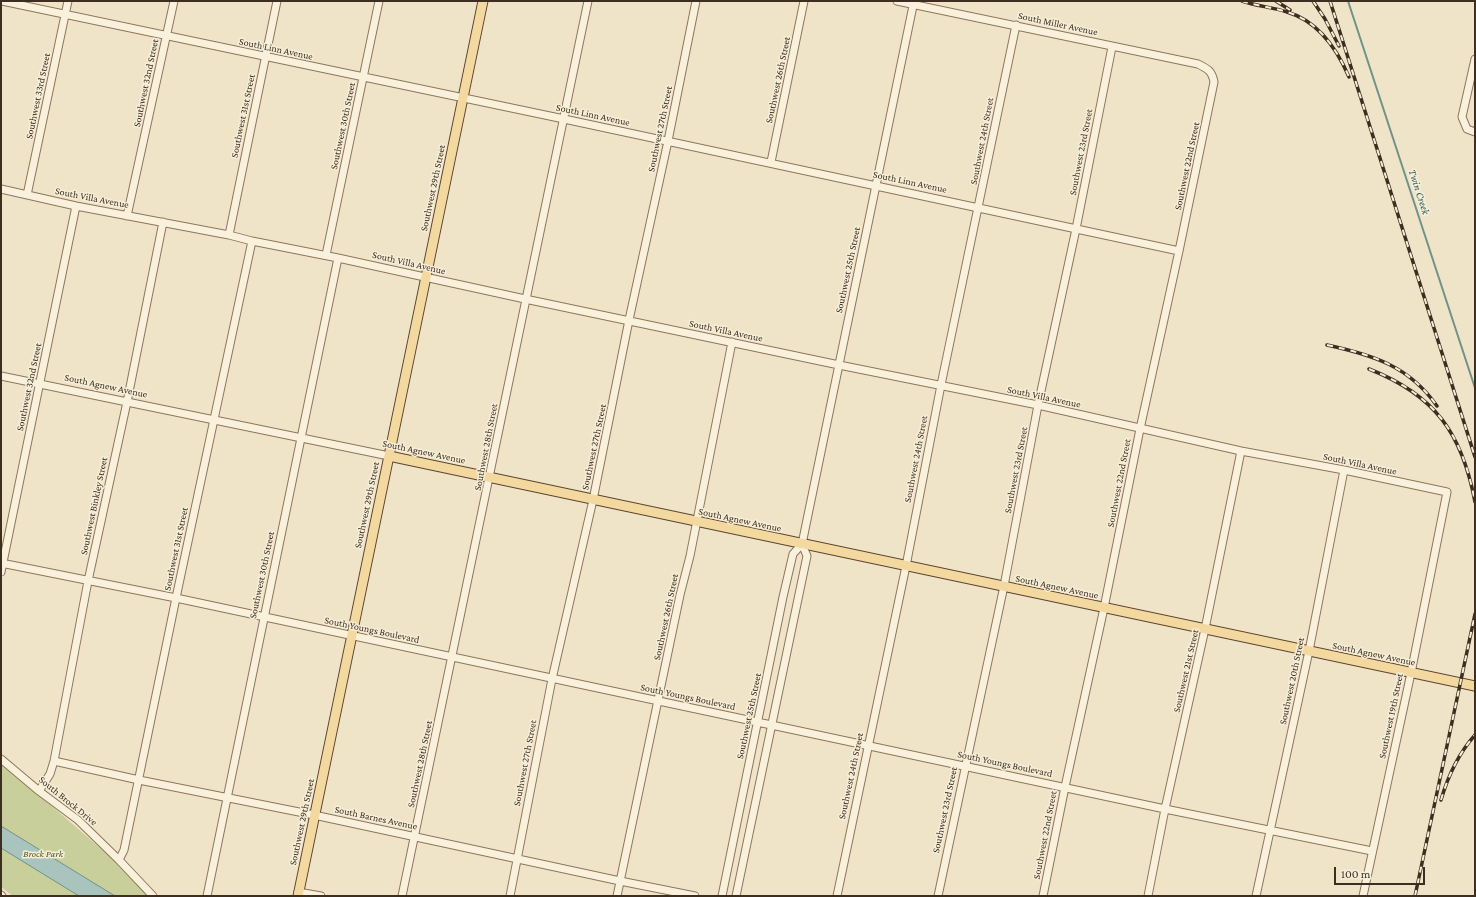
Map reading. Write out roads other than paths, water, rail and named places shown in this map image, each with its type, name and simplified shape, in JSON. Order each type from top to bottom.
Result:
[{"type":"main road","name":"Southwest 29th Street","points":[[298,894],[483,1]]},
{"type":"main road","name":"South Agnew Avenue","points":[[389,456],[1475,686]]},
{"type":"street","name":"South Linn Avenue","points":[[2,1],[364,78],[564,118],[1179,251]]},
{"type":"street","name":"Southwest 33rd Street","points":[[27,195],[68,1]]},
{"type":"street","name":"Southwest 32nd Street","points":[[127,216],[174,1]]},
{"type":"street","name":"Southwest 31st Street","points":[[229,235],[277,1]]},
{"type":"street","name":"Southwest 30th Street","points":[[326,255],[379,1]]},
{"type":"street","name":"Southwest 28th Street","points":[[401,894],[490,478],[525,299],[588,1]]},
{"type":"street","name":"Southwest 27th Street","points":[[510,896],[552,679],[593,500],[696,1]]},
{"type":"street","name":"Southwest 26th Street","points":[[771,162],[804,1]]},
{"type":"street","name":"South Miller Avenue","points":[[897,1],[914,3],[1112,47],[1198,64],[1208,69],[1212,73]]},
{"type":"street","name":"Southwest 25th Street","points":[[722,896],[783,597],[793,554],[802,544],[914,3]]},
{"type":"street","name":"Southwest 24th Street","points":[[837,896],[1016,25]]},
{"type":"street","name":"Southwest 23rd Street","points":[[938,896],[964,766],[1004,586],[1038,405],[1076,228],[1112,47]]},
{"type":"street","points":[[1475,59],[1462,117],[1467,129],[1475,132]]},
{"type":"street","name":"Southwest 22nd Street","points":[[1043,896],[1140,429],[1212,93],[1214,82],[1212,73]]},
{"type":"street","name":"South Villa Avenue","points":[[1,189],[76,206],[326,255],[525,299],[1038,405],[1241,451],[1344,470],[1447,492]]},
{"type":"street","name":"Southwest 32nd Street","points":[[1,572],[76,206]]},
{"type":"street","name":"Southwest Binkley Street","points":[[40,791],[50,774],[54,760],[88,581],[127,402],[163,222]]},
{"type":"street","name":"Southwest 31st Street","points":[[119,860],[124,850],[252,241]]},
{"type":"street","name":"Southwest 30th Street","points":[[207,896],[263,617],[338,258]]},
{"type":"street","name":"Southwest 26th Street","points":[[617,896],[696,522],[732,342]]},
{"type":"street","name":"South Agnew Avenue","points":[[1,376],[389,456]]},
{"type":"street","name":"Southwest 21st Street","points":[[1148,896],[1241,451]]},
{"type":"street","name":"Southwest 20th Street","points":[[1256,896],[1269,830],[1309,651],[1344,470]]},
{"type":"street","name":"Southwest 19th Street","points":[[1362,896],[1411,673],[1447,492]]},
{"type":"street","name":"Southwest 25th Street","points":[[736,896],[807,556],[802,544]]},
{"type":"street","name":"South Youngs Boulevard","points":[[2,563],[176,598],[1165,809],[1372,851]]},
{"type":"street","name":"South Brock Drive","points":[[1,759],[78,820],[119,860],[152,896]]},
{"type":"street","name":"South Barnes Avenue","points":[[54,760],[139,780],[314,815],[695,896]]},
{"type":"street","points":[[298,894],[321,896]]},
{"type":"water","points":[[1,826],[115,896],[79,896],[1,848]]},
{"type":"waterway","name":"Twin Creek","points":[[1348,1],[1475,388]]},
{"type":"railway","points":[[1242,1],[1287,12],[1308,22],[1325,37],[1339,56],[1349,77]]},
{"type":"railway","points":[[1276,1],[1290,10]]},
{"type":"railway","points":[[1313,1],[1325,19],[1339,46]]},
{"type":"railway","points":[[1330,1],[1475,457]]},
{"type":"railway","points":[[1327,345],[1360,353],[1389,364],[1414,381],[1426,392],[1437,406]]},
{"type":"railway","points":[[1369,369],[1392,379],[1412,391],[1428,404],[1442,419],[1453,436],[1462,456],[1475,502]]},
{"type":"railway","points":[[1415,896],[1475,614]]},
{"type":"railway","points":[[1441,800],[1455,765],[1464,749],[1475,735]]},
{"type":"park label","name":"Brock Park","points":[[43,854]]}]
